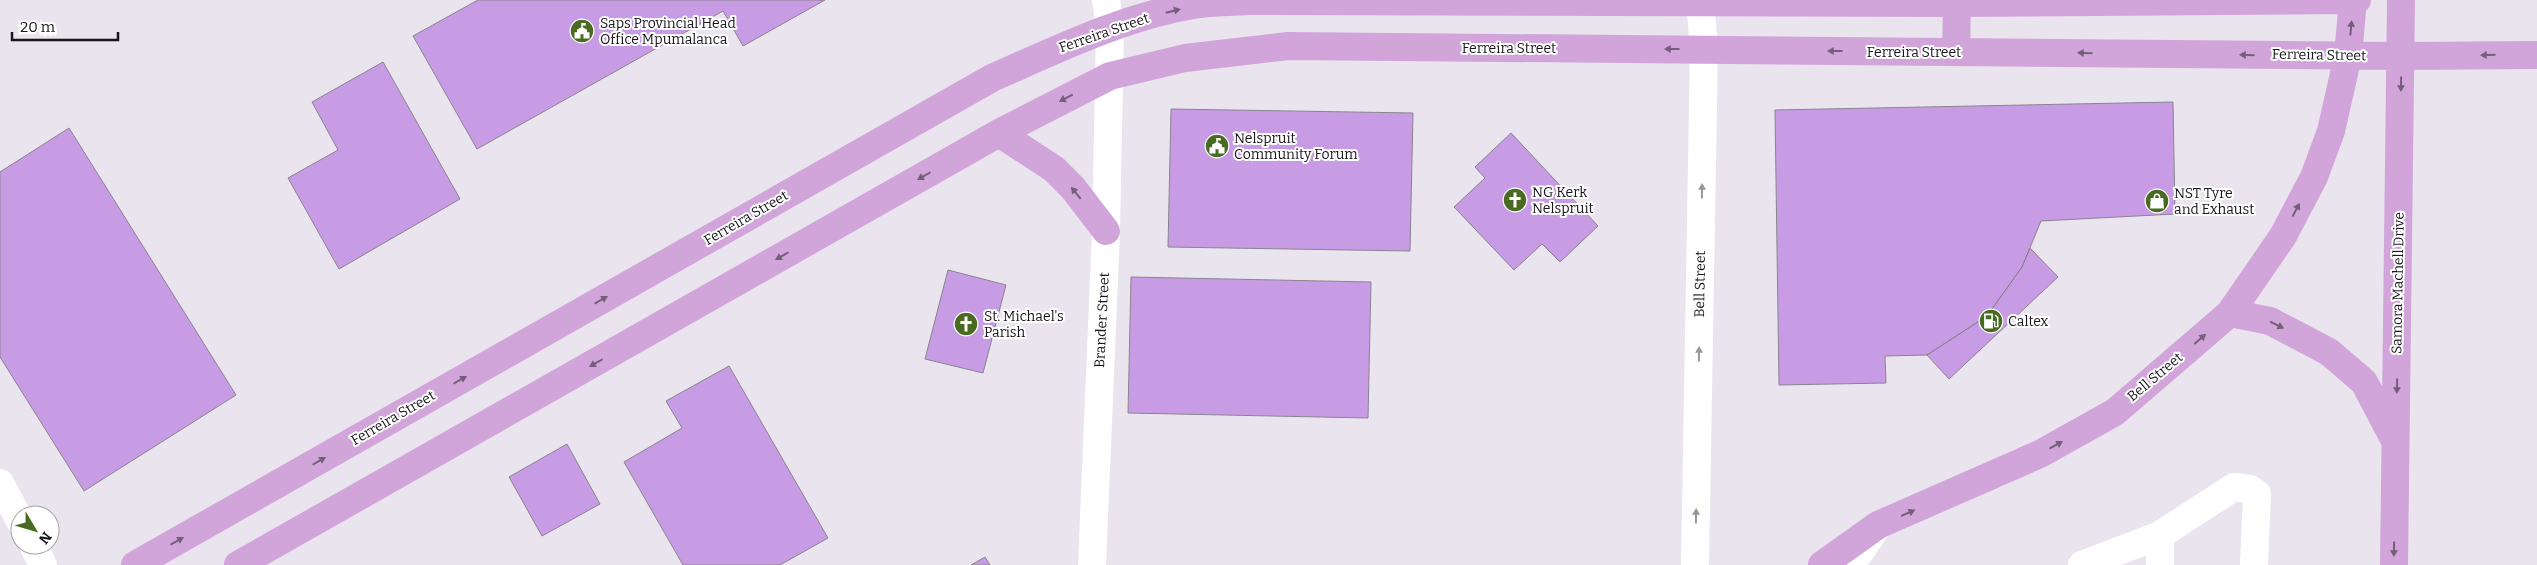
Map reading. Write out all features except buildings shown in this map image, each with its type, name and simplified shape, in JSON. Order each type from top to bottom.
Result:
[{"type":"main road","points":[[2348,56],[2353,0]]},
{"type":"main road","name":"Ferreira Street","points":[[135,565],[992,78],[1048,52],[1110,29],[1199,4],[1220,1],[1957,3],[2357,0]]},
{"type":"main road","name":"Samora Machell Drive","points":[[2394,565],[2401,0]]},
{"type":"main road","points":[[1956,52],[1957,3]]},
{"type":"main road","name":"Ferreira Street","points":[[238,565],[999,133],[1110,76],[1185,58],[1288,46],[2348,56],[2537,55]]},
{"type":"main road","name":"Bell Street","points":[[1822,565],[1878,525],[2040,454],[2114,412],[2230,313],[2283,236],[2314,177],[2331,130],[2348,56]]},
{"type":"main road","points":[[999,133],[1054,169],[1073,188],[1106,232]]},
{"type":"main road","points":[[2230,313],[2270,321],[2329,352],[2364,382],[2396,442]]},
{"type":"street","name":"Brander Street","points":[[1092,565],[1106,232],[1110,76],[1110,29],[1106,0]]},
{"type":"street","name":"Bell Street","points":[[1695,565],[1704,49],[1700,1]]},
{"type":"street","points":[[0,483],[12,505]]},
{"type":"street","points":[[2082,565],[2160,535],[2234,487],[2250,489],[2257,494],[2254,565]]},
{"type":"street","points":[[1851,565],[1878,525]]},
{"type":"street","points":[[2160,535],[2160,565]]},
{"type":"place","name":"Saps Provincial Head Office Mpumalanca","points":[[582,31]]},
{"type":"place","name":"Nelspruit Community Forum","points":[[1217,146]]},
{"type":"place","name":"NG Kerk Nelspruit","points":[[1515,200]]},
{"type":"place","name":"NST Tyre and Exhaust","points":[[2157,201]]},
{"type":"place","name":"Caltex","points":[[1991,321]]},
{"type":"place","name":"St. Michael's Parish","points":[[966,324]]}]
